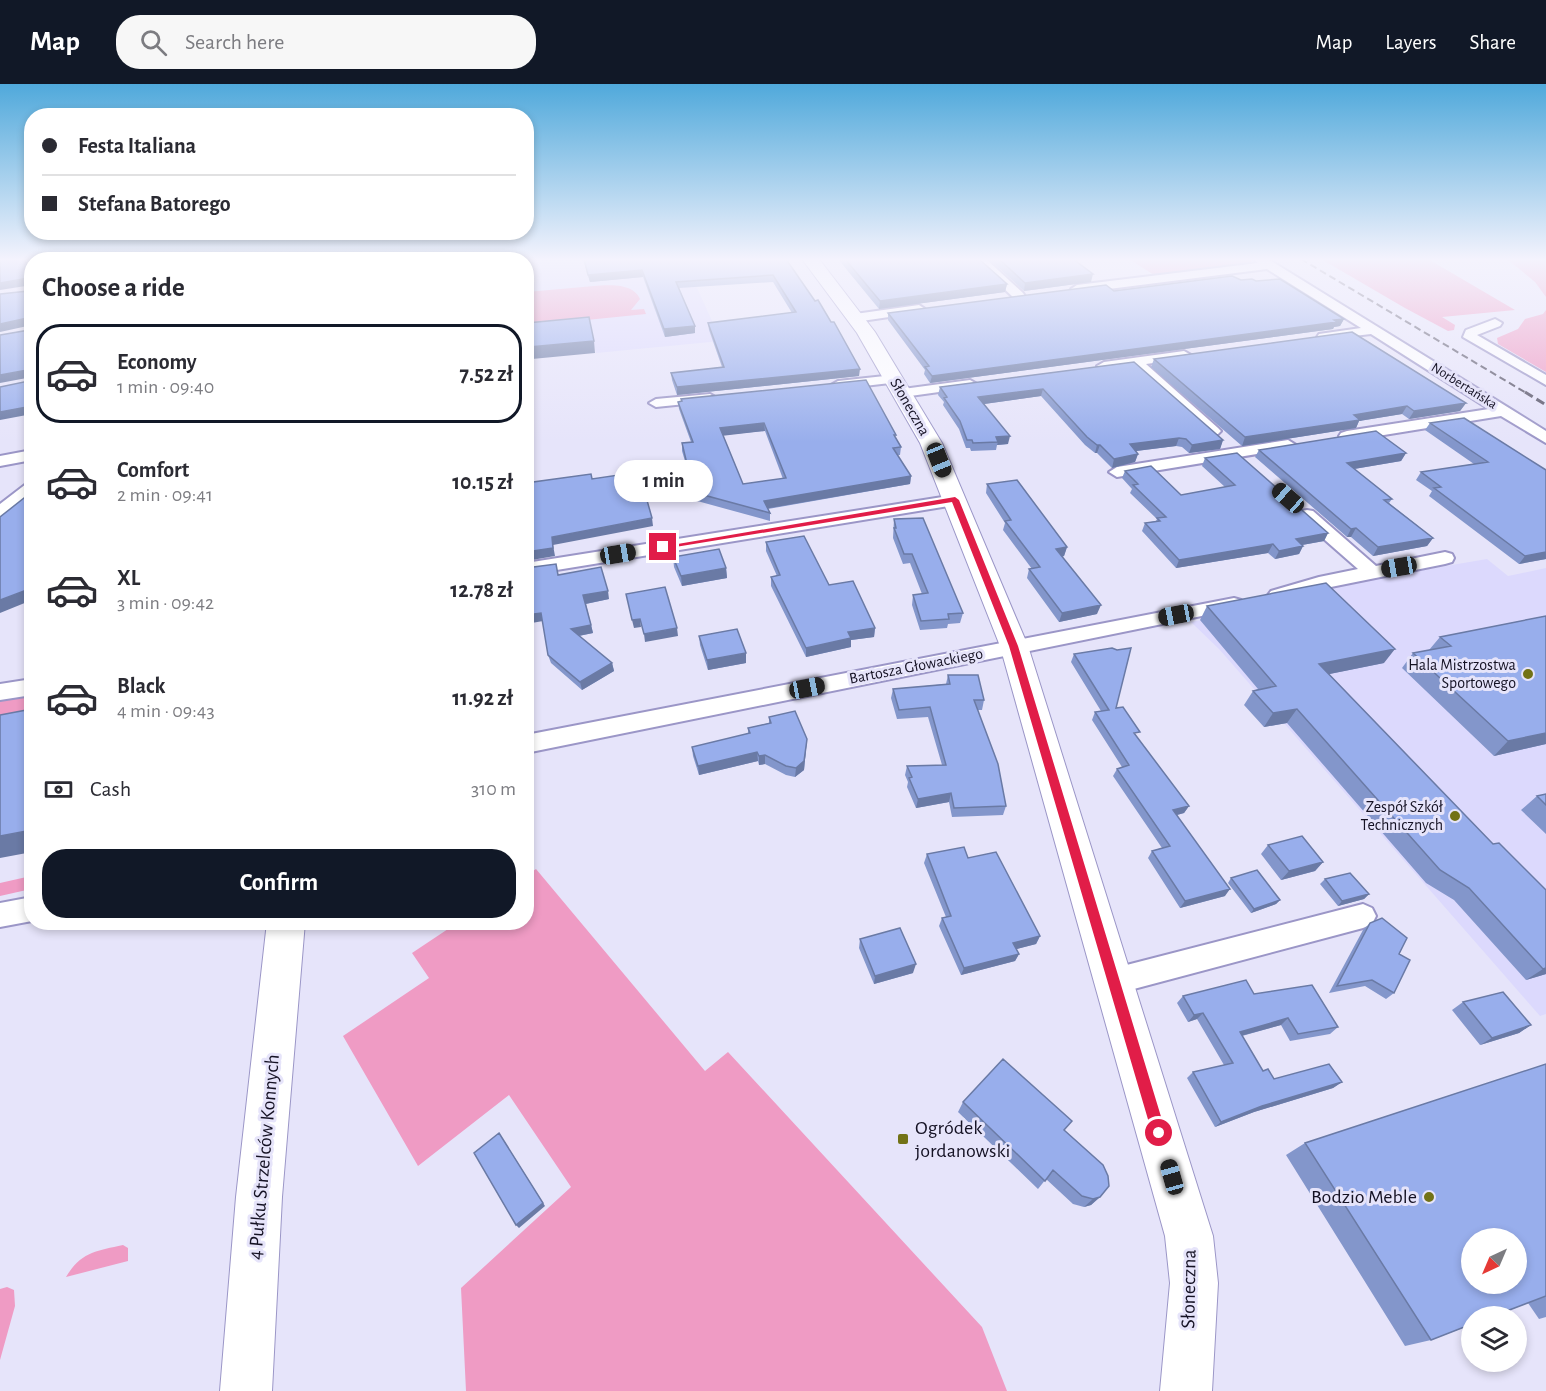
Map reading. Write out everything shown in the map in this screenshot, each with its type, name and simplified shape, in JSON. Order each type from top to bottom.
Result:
[{"type":"street","name":"Słoneczna","points":[[856,320],[898,386],[939,460],[1014,646],[1189,1236],[1194,1283],[1186,1391]]},
{"type":"street","name":"Norbertańska","points":[[1359,320],[1546,438]]},
{"type":"street","points":[[1495,323],[1472,333],[1470,337],[1546,381]]},
{"type":"street","points":[[1307,339],[1375,330]]},
{"type":"street","points":[[1090,368],[1204,353]]},
{"type":"street","points":[[1135,362],[1256,469]]},
{"type":"street","points":[[827,386],[987,382]]},
{"type":"street","points":[[656,403],[726,396]]},
{"type":"street","points":[[1329,439],[1504,411]]},
{"type":"street","points":[[1118,472],[1306,442]]},
{"type":"street","points":[[0,461],[24,456]]},
{"type":"street","points":[[0,512],[24,494]]},
{"type":"street","points":[[534,568],[955,500]]},
{"type":"street","points":[[1291,501],[1372,572]]},
{"type":"street","name":"Bartosza Głowackiego","points":[[534,742],[1253,600],[1372,572],[1445,558]]},
{"type":"street","points":[[0,692],[24,688]]},
{"type":"street","points":[[0,915],[24,910]]},
{"type":"street","points":[[1115,981],[1363,916]]},
{"type":"street","name":"4 Pułku Strzelców Konnych","points":[[246,1391],[259,1197],[285,930]]},
{"type":"shaded area","points":[[534,320],[712,320],[721,341],[596,353],[589,329],[534,334]]},
{"type":"shaded area","points":[[534,320],[587,320],[534,325]]},
{"type":"shaded area","points":[[1427,320],[1447,320],[1455,325],[1454,330],[1448,331]]},
{"type":"shaded area","points":[[1524,320],[1546,320],[1546,372],[1498,344],[1497,338],[1518,329]]},
{"type":"shaded area","name":"Zespół Szkół Technicznych","points":[[1487,559],[1508,576],[1546,568],[1546,1014],[1540,1016],[1219,649],[1191,622],[1314,598],[1329,586]]},
{"type":"shaded area","points":[[24,694],[24,729],[0,733],[0,698]]},
{"type":"shaded area","points":[[536,869],[705,1071],[728,1052],[982,1327],[1007,1391],[466,1391],[461,1288],[571,1187],[509,1095],[418,1166],[343,1036],[429,978],[412,953],[446,930],[534,930],[534,870]]},
{"type":"shaded area","points":[[24,878],[24,891],[0,896],[0,883]]},
{"type":"shaded area","points":[[123,1245],[128,1248],[128,1261],[66,1277],[77,1262],[84,1257],[97,1251]]},
{"type":"shaded area","points":[[7,1287],[14,1290],[15,1306],[0,1360],[0,1289]]},
{"type":"building","points":[[0,320],[18,320],[0,324]]},
{"type":"building","points":[[590,320],[594,341],[534,347],[534,322]]},
{"type":"building","points":[[661,320],[692,320],[695,326],[664,329]]},
{"type":"building","points":[[732,320],[830,320],[834,322],[860,369],[677,387],[671,373],[724,367],[708,323]]},
{"type":"building","points":[[893,320],[1334,320],[1337,322],[932,376],[925,367],[929,366]]},
{"type":"building","points":[[24,331],[24,371],[0,375],[0,335]]},
{"type":"building","points":[[1352,332],[1466,403],[1414,411],[1407,406],[1354,415],[1360,420],[1245,437],[1154,359]]},
{"type":"building","points":[[1134,362],[1223,440],[1192,445],[1186,439],[1179,438],[1130,444],[1138,454],[1114,459],[1100,445],[1087,437],[1043,389],[978,397],[1010,436],[996,437],[998,442],[973,443],[972,440],[967,440],[960,421],[944,398],[947,397],[940,387]]},
{"type":"building","points":[[866,380],[901,447],[893,448],[911,476],[764,501],[770,513],[689,491],[680,469],[688,468],[682,443],[693,442],[678,402],[682,401],[681,399]],"holes":[[[764,423],[786,478],[743,484],[720,428]]]},
{"type":"building","points":[[24,382],[24,408],[0,412],[0,387]]},
{"type":"building","points":[[1464,418],[1546,470],[1546,552],[1525,556],[1434,488],[1441,487],[1421,472],[1488,462],[1430,423]]},
{"type":"building","points":[[1376,431],[1406,453],[1347,463],[1392,499],[1384,500],[1433,538],[1378,547],[1356,528],[1351,529],[1259,450]]},
{"type":"building","points":[[1237,453],[1328,533],[1296,539],[1303,546],[1279,551],[1273,544],[1179,560],[1145,523],[1160,521],[1157,518],[1166,517],[1133,485],[1138,484],[1125,471],[1151,466],[1181,495],[1235,485],[1205,458]]},
{"type":"building","points":[[639,472],[652,518],[552,537],[553,548],[534,551],[534,482],[591,474],[592,479]]},
{"type":"building","points":[[1017,480],[1067,547],[1056,549],[1101,605],[1062,613],[1029,569],[1040,567],[1005,521],[1011,520],[987,484]]},
{"type":"building","points":[[24,498],[24,591],[0,600],[0,517]]},
{"type":"building","points":[[923,518],[963,613],[948,614],[949,619],[921,621],[913,595],[928,593],[912,554],[904,554],[894,528],[896,528],[894,519]]},
{"type":"building","points":[[804,536],[829,585],[853,581],[875,628],[848,632],[851,638],[806,648],[771,577],[780,575],[766,542]]},
{"type":"building","points":[[719,549],[726,568],[681,576],[673,557]]},
{"type":"building","points":[[556,564],[558,575],[601,567],[608,591],[583,595],[591,625],[571,629],[612,663],[580,682],[548,655],[541,613],[534,614],[534,567]]},
{"type":"building","points":[[1326,583],[1395,649],[1319,664],[1493,844],[1499,843],[1546,890],[1546,968],[1543,969],[1469,888],[1440,870],[1297,709],[1273,713],[1253,691],[1276,686],[1207,606]]},
{"type":"building","points":[[665,587],[677,628],[644,634],[640,619],[632,620],[626,594]]},
{"type":"building","points":[[1546,616],[1546,733],[1508,741],[1413,653],[1451,646],[1440,637]]},
{"type":"building","points":[[737,629],[746,653],[707,660],[699,636]]},
{"type":"building","points":[[1112,648],[1117,650],[1131,648],[1116,708],[1123,707],[1140,732],[1134,733],[1189,806],[1173,810],[1230,889],[1185,901],[1152,851],[1170,846],[1117,769],[1129,765],[1095,712],[1109,710],[1074,654]]},
{"type":"building","points":[[948,675],[978,675],[984,700],[974,700],[998,764],[1006,806],[954,808],[951,793],[918,799],[909,778],[912,777],[907,766],[946,765],[930,707],[899,710],[893,689],[950,684]]},
{"type":"building","points":[[24,710],[24,832],[0,836],[0,715]]},
{"type":"building","points":[[795,711],[807,739],[804,761],[796,768],[786,766],[765,755],[759,756],[757,752],[698,766],[692,747],[750,733],[748,728],[771,723],[769,717]]},
{"type":"building","points":[[1546,794],[1546,805],[1537,796]]},
{"type":"building","points":[[1302,836],[1323,862],[1289,871],[1268,845]]},
{"type":"building","points":[[964,847],[968,858],[996,852],[1040,936],[1013,943],[1019,954],[964,968],[942,918],[951,916],[927,854]]},
{"type":"building","points":[[1257,870],[1280,900],[1254,909],[1231,878]]},
{"type":"building","points":[[1350,873],[1369,894],[1342,901],[1325,879]]},
{"type":"building","points":[[1382,918],[1407,938],[1399,954],[1410,960],[1394,993],[1372,980],[1337,986],[1370,923]]},
{"type":"building","points":[[900,928],[916,964],[875,976],[860,939]]},
{"type":"building","points":[[1246,980],[1254,994],[1312,985],[1338,1027],[1298,1034],[1288,1018],[1240,1032],[1263,1071],[1268,1069],[1274,1079],[1329,1064],[1342,1082],[1262,1106],[1221,1122],[1193,1072],[1233,1063],[1203,1013],[1194,1015],[1183,996]]},
{"type":"building","points":[[1503,992],[1531,1025],[1492,1038],[1463,1002]]},
{"type":"building","points":[[1003,1059],[1072,1121],[1064,1130],[1103,1165],[1109,1186],[1100,1197],[1093,1199],[1082,1196],[1053,1170],[1045,1181],[963,1102]]},
{"type":"building","name":"Bodzio Meble","points":[[1546,1064],[1546,1296],[1520,1306],[1461,1306],[1461,1328],[1431,1340],[1305,1143]]},
{"type":"building","points":[[499,1133],[543,1203],[516,1225],[474,1153]]},
{"type":"railway","points":[[1404,320],[1528,394]]},
{"type":"railway","points":[[1525,392],[1546,405]]},
{"type":"place","name":"Hala Mistrzostwa Sportowego","points":[[1528,674]]},
{"type":"place","name":"Zespół Szkół Technicznych","points":[[1455,816]]},
{"type":"place","name":"Ogródek jordanowski","points":[[903,1139]]},
{"type":"place","name":"Bodzio Meble","points":[[1429,1197]]},
{"type":"route","points":[[663,547],[955,500],[1014,646],[1159,1133]]}]
